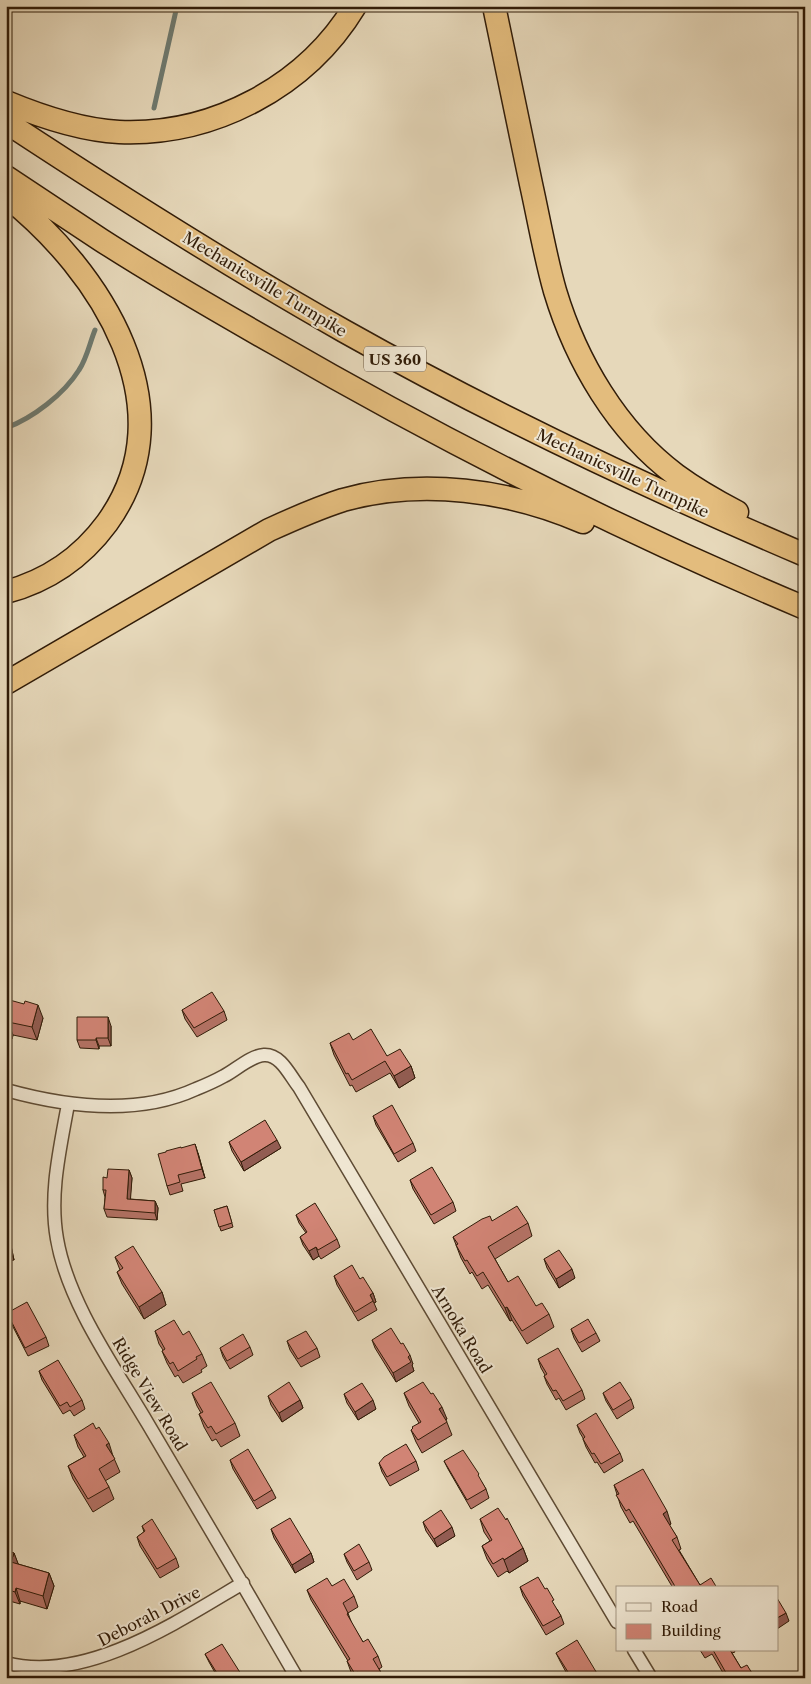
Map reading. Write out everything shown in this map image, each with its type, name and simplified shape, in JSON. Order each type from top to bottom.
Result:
[{"type":"highway","points":[[6,102],[73,125],[117,132],[147,132],[202,122],[246,106],[292,76],[329,42],[355,6]]},
{"type":"highway","points":[[494,6],[555,290],[569,332],[591,374],[611,406],[633,434],[675,474],[731,508],[805,541]]},
{"type":"highway","name":"Mechanicsville Turnpike","points":[[6,122],[175,231],[346,332],[534,431],[704,512],[805,555]]},
{"type":"highway","name":"US 360","points":[[6,177],[103,241],[174,284],[426,429],[683,555],[805,608]]},
{"type":"highway","points":[[6,196],[42,227],[67,254],[88,280],[107,310],[121,340],[130,366],[139,399],[141,416],[139,442],[127,487],[113,514],[98,535],[65,566],[42,579],[6,592]]},
{"type":"highway","points":[[6,683],[269,530],[307,513],[344,500],[398,491],[444,490],[494,495],[529,503],[575,519],[627,543],[713,576],[805,608]]},
{"type":"street","name":"Arnoka Road","points":[[68,1104],[99,1106],[132,1104],[174,1097],[222,1078],[257,1057],[265,1055],[279,1060],[299,1087],[616,1620]]},
{"type":"street","points":[[6,1090],[68,1104]]},
{"type":"street","name":"Ridge View Road","points":[[68,1104],[56,1170],[54,1202],[57,1237],[63,1266],[73,1293],[297,1678]]},
{"type":"street","name":"Deborah Drive","points":[[6,1663],[40,1669],[66,1668],[96,1661],[181,1620],[242,1583]]},
{"type":"street","points":[[635,1652],[651,1678]]},
{"type":"building","points":[[212,992],[224,1011],[194,1028],[182,1010]]},
{"type":"building","points":[[6,999],[24,1004],[25,1001],[38,1005],[32,1027],[8,1022],[6,1026]]},
{"type":"building","points":[[77,1017],[108,1017],[108,1038],[77,1040]]},
{"type":"building","points":[[371,1029],[387,1056],[400,1049],[411,1066],[394,1076],[385,1061],[352,1080],[348,1073],[346,1074],[330,1043],[349,1033],[353,1040]]},
{"type":"building","points":[[392,1105],[413,1143],[394,1154],[373,1116]]},
{"type":"building","points":[[265,1120],[277,1140],[241,1162],[229,1142]]},
{"type":"building","points":[[195,1144],[202,1169],[178,1175],[180,1182],[167,1186],[158,1154]]},
{"type":"building","points":[[432,1167],[453,1202],[431,1215],[410,1180]]},
{"type":"building","points":[[108,1169],[129,1170],[127,1199],[155,1201],[155,1213],[104,1209],[106,1190],[103,1190],[103,1177],[107,1178]]},
{"type":"building","points":[[315,1203],[337,1239],[318,1250],[316,1247],[309,1251],[300,1237],[307,1232],[296,1215]]},
{"type":"building","points":[[227,1206],[232,1223],[219,1227],[214,1210]]},
{"type":"building","points":[[517,1206],[528,1223],[488,1247],[508,1282],[518,1276],[536,1306],[542,1303],[549,1314],[522,1331],[483,1272],[477,1276],[467,1260],[465,1261],[453,1237],[482,1219],[490,1216],[492,1221]]},
{"type":"building","points":[[6,1232],[9,1248],[6,1248]]},
{"type":"building","points":[[133,1246],[162,1292],[139,1307],[117,1272],[123,1268],[115,1257]]},
{"type":"building","points":[[559,1250],[572,1269],[556,1279],[544,1259]]},
{"type":"building","points":[[352,1265],[360,1279],[363,1277],[373,1293],[370,1295],[373,1301],[355,1312],[334,1276]]},
{"type":"building","points":[[27,1302],[46,1337],[25,1348],[7,1313]]},
{"type":"building","points":[[588,1319],[596,1333],[579,1343],[571,1329]]},
{"type":"building","points":[[174,1320],[183,1335],[189,1331],[202,1354],[178,1371],[173,1362],[170,1364],[162,1351],[165,1349],[155,1331]]},
{"type":"building","points":[[391,1328],[401,1344],[403,1343],[410,1355],[408,1357],[411,1362],[393,1373],[372,1340]]},
{"type":"building","points":[[306,1331],[317,1348],[298,1359],[287,1341]]},
{"type":"building","points":[[243,1334],[250,1347],[227,1361],[220,1348]]},
{"type":"building","points":[[558,1348],[582,1390],[563,1401],[556,1390],[553,1391],[544,1376],[547,1374],[538,1359]]},
{"type":"building","points":[[58,1360],[82,1400],[70,1407],[67,1402],[60,1406],[39,1371]]},
{"type":"building","points":[[211,1382],[235,1423],[216,1434],[211,1426],[208,1428],[199,1414],[203,1412],[192,1393]]},
{"type":"building","points":[[289,1382],[300,1400],[279,1413],[268,1396]]},
{"type":"building","points":[[423,1382],[442,1407],[439,1409],[447,1422],[418,1440],[411,1430],[412,1427],[421,1422],[404,1393]]},
{"type":"building","points":[[620,1382],[631,1399],[613,1410],[603,1393]]},
{"type":"building","points":[[362,1383],[373,1400],[355,1412],[344,1394]]},
{"type":"building","points":[[596,1413],[620,1453],[601,1464],[594,1453],[592,1454],[583,1439],[585,1437],[577,1425]]},
{"type":"building","points":[[93,1423],[96,1429],[99,1427],[109,1443],[106,1445],[115,1459],[99,1469],[109,1487],[88,1499],[68,1466],[86,1456],[74,1435]]},
{"type":"building","points":[[406,1444],[416,1461],[387,1477],[379,1463],[384,1457]]},
{"type":"building","points":[[248,1449],[272,1490],[254,1501],[230,1460]]},
{"type":"building","points":[[463,1450],[479,1474],[486,1489],[467,1500],[444,1461]]},
{"type":"building","points":[[643,1469],[667,1511],[663,1514],[677,1537],[672,1540],[700,1585],[711,1578],[716,1586],[675,1586],[629,1509],[626,1511],[616,1495],[619,1494],[614,1485]]},
{"type":"building","points":[[498,1508],[506,1520],[507,1518],[523,1548],[504,1560],[503,1558],[493,1564],[482,1546],[492,1540],[480,1519]]},
{"type":"building","points":[[441,1510],[452,1527],[434,1539],[423,1522]]},
{"type":"building","points":[[290,1518],[311,1553],[292,1565],[271,1529]]},
{"type":"building","points":[[152,1519],[176,1558],[157,1569],[137,1537],[145,1531],[142,1526]]},
{"type":"building","points":[[359,1544],[369,1562],[354,1571],[344,1554]]},
{"type":"building","points":[[6,1551],[14,1553],[11,1562],[49,1573],[43,1596],[16,1588],[15,1592],[6,1589]]},
{"type":"building","points":[[538,1577],[545,1589],[547,1588],[561,1616],[543,1626],[520,1587]]},
{"type":"building","points":[[327,1578],[332,1586],[344,1579],[354,1596],[343,1603],[363,1642],[368,1639],[378,1656],[373,1659],[383,1676],[380,1678],[361,1678],[358,1672],[355,1674],[347,1661],[350,1659],[307,1590]]},
{"type":"building","points":[[778,1600],[786,1613],[778,1617]]},
{"type":"building","points":[[577,1640],[598,1675],[593,1678],[563,1678],[561,1676],[568,1672],[556,1653]]},
{"type":"building","points":[[222,1644],[241,1674],[235,1678],[220,1678],[205,1654]]},
{"type":"building","points":[[714,1652],[731,1652],[741,1668],[747,1665],[755,1678],[729,1678]]},
{"type":"waterway","points":[[154,108],[177,6]]},
{"type":"waterway","points":[[6,428],[37,412],[65,388],[82,365],[95,330]]}]
